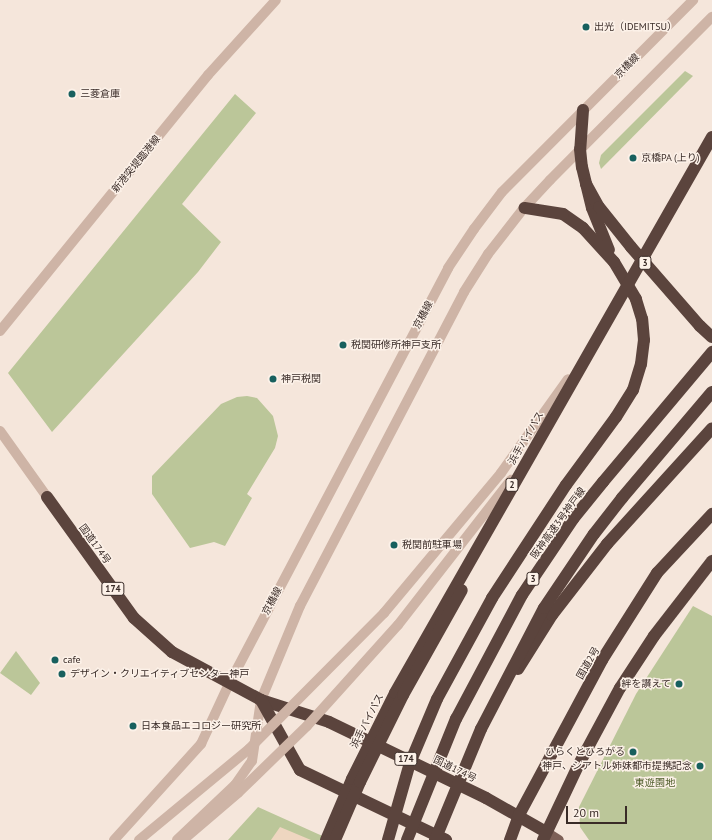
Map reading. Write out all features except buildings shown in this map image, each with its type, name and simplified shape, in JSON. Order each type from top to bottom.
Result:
[{"type":"highway","name":"3","points":[[583,110],[580,150],[586,184],[599,207],[632,248],[700,326],[712,337]]},
{"type":"highway","name":"浜手バイパス","points":[[326,840],[352,779],[395,694],[599,333],[712,137]]},
{"type":"highway","name":"浜手バイパス","points":[[336,840],[360,782],[403,696],[563,411],[712,153]]},
{"type":"highway","points":[[586,184],[599,228],[614,262]]},
{"type":"highway","name":"3","points":[[388,840],[410,763],[437,699],[492,598],[566,485],[616,417],[633,390],[641,364],[644,340],[642,319],[636,299],[614,262],[583,228],[562,214],[524,208]]},
{"type":"highway","points":[[562,214],[599,228],[632,248]]},
{"type":"highway","name":"阪神高速3号神戸線","points":[[408,840],[456,719],[522,595],[583,507],[710,354]]},
{"type":"highway","points":[[435,840],[481,729],[522,648],[572,565],[622,498],[712,392]]},
{"type":"highway","points":[[481,729],[528,652],[577,580],[606,544],[712,428]]},
{"type":"highway","name":"国道174号","points":[[47,497],[142,628],[172,652],[261,700],[329,722],[519,816],[545,836]]},
{"type":"highway","name":"国道2号","points":[[510,840],[519,816],[602,660],[649,587],[668,561],[712,514]]},
{"type":"highway","points":[[545,836],[579,764],[620,688],[654,636],[712,561]]},
{"type":"highway","points":[[261,700],[300,770],[446,840]]},
{"type":"main road","points":[[545,836],[559,840]]},
{"type":"street","name":"新港突堤臨港線","points":[[0,332],[208,75],[276,0]]},
{"type":"street","name":"京橋線","points":[[114,840],[201,744],[229,684],[448,268],[502,192],[693,0]]},
{"type":"street","points":[[177,840],[235,785],[252,761],[261,700],[300,606],[464,292],[488,254],[524,208],[712,17]]},
{"type":"street","points":[[139,840],[249,749],[384,612],[501,473],[599,333]]},
{"type":"street","points":[[183,840],[232,798],[307,726],[398,625],[563,411]]},
{"type":"street","points":[[0,431],[47,497]]},
{"type":"green space","points":[[685,71],[693,76],[601,169],[599,163],[601,155]]},
{"type":"green space","points":[[235,94],[256,113],[182,204],[221,242],[198,272],[52,432],[8,373]]},
{"type":"green space","points":[[247,396],[257,398],[273,416],[278,436],[275,448],[247,494],[252,498],[225,546],[214,542],[190,548],[152,494],[152,476],[221,404],[237,397]]},
{"type":"green space","name":"東遊園地","points":[[693,606],[712,616],[712,840],[589,840],[580,827],[579,807],[636,694]]},
{"type":"green space","points":[[16,651],[40,683],[31,695],[0,673]]},
{"type":"green space","points":[[258,807],[318,834],[332,840],[228,840]]},
{"type":"shaded area","points":[[280,827],[311,840],[271,840]]},
{"type":"place","name":"出光（IDEMITSU）","points":[[586,27]]},
{"type":"place","name":"三菱倉庫","points":[[72,94]]},
{"type":"place","name":"京橋PA (上り)","points":[[633,158]]},
{"type":"place","name":"税関研修所神戸支所","points":[[343,345]]},
{"type":"place","name":"神戸税関","points":[[273,379]]},
{"type":"place","name":"税関前駐車場","points":[[394,545]]},
{"type":"place","name":"cafe","points":[[55,660]]},
{"type":"place","name":"デザイン・クリエイティブセンター神戸","points":[[62,674]]},
{"type":"place","name":"絆を讃えて","points":[[679,684]]},
{"type":"place","name":"日本食品エコロジー研究所","points":[[133,726]]},
{"type":"place","name":"ひらくとひろがる","points":[[633,752]]},
{"type":"place","name":"神戸、シアトル姉妹都市提携記念","points":[[700,766]]}]
